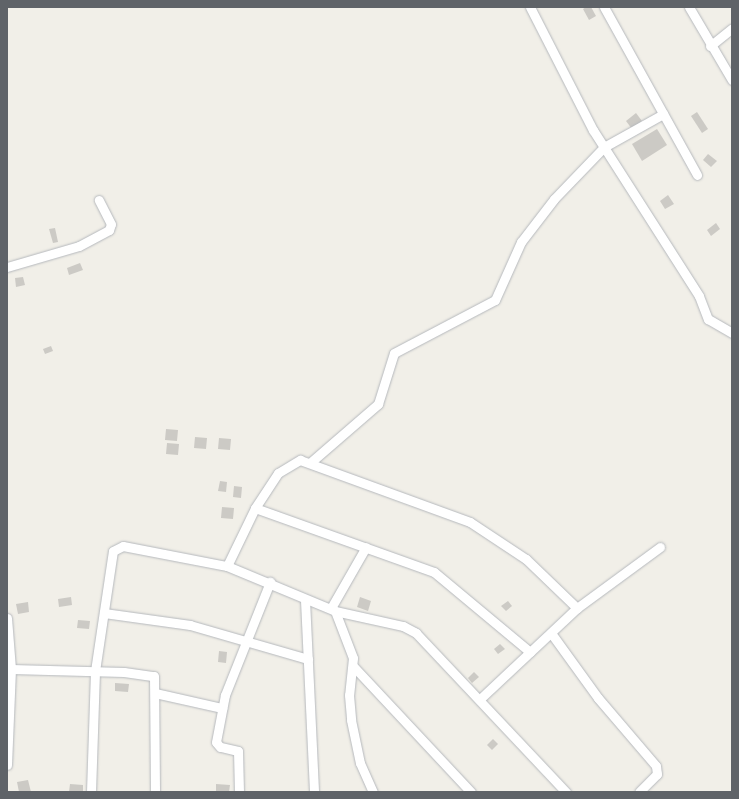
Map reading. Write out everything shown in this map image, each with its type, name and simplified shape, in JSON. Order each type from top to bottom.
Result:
[{"type":"street","points":[[530,7],[604,147],[699,296],[708,319],[732,333]]},
{"type":"street","points":[[604,7],[697,175]]},
{"type":"street","points":[[689,7],[710,46],[732,80]]},
{"type":"street","points":[[710,46],[732,28]]},
{"type":"street","points":[[311,462],[378,404],[394,353],[500,295],[514,254],[528,231],[604,147],[663,114]]},
{"type":"street","points":[[7,267],[79,246],[109,230],[111,224],[99,200]]},
{"type":"street","points":[[227,566],[255,508],[288,464],[311,462],[470,522],[526,560],[577,608]]},
{"type":"street","points":[[255,508],[434,572],[530,652]]},
{"type":"street","points":[[90,792],[95,670],[112,557],[117,547],[138,548],[227,566],[270,582],[305,600],[333,609],[403,626],[416,633],[480,699],[566,792]]},
{"type":"street","points":[[333,609],[366,547]]},
{"type":"street","points":[[480,699],[577,608],[660,547]]},
{"type":"street","points":[[239,792],[238,752],[220,747],[216,742],[222,708],[270,582]]},
{"type":"street","points":[[305,600],[314,792]]},
{"type":"street","points":[[333,609],[350,643],[353,666],[349,695],[351,720],[360,763],[373,792]]},
{"type":"street","points":[[104,613],[190,625],[248,639],[308,659]]},
{"type":"street","points":[[7,618],[11,669],[7,764]]},
{"type":"street","points":[[551,633],[598,698],[656,766],[656,774],[639,792]]},
{"type":"street","points":[[353,666],[471,792]]},
{"type":"street","points":[[11,669],[95,670],[150,674],[155,680],[155,792]]},
{"type":"street","points":[[155,693],[222,708]]},
{"type":"building","points":[[586,7],[591,7],[596,16],[589,20],[583,9]]},
{"type":"building","points":[[697,112],[708,129],[702,133],[691,116]]},
{"type":"building","points":[[636,113],[642,121],[632,129],[626,121]]},
{"type":"building","points":[[657,129],[667,145],[642,161],[632,144]]},
{"type":"building","points":[[708,154],[717,161],[711,167],[703,160]]},
{"type":"building","points":[[668,195],[674,204],[665,209],[660,201]]},
{"type":"building","points":[[716,223],[720,229],[711,236],[707,230]]},
{"type":"building","points":[[55,228],[58,242],[53,243],[49,229]]},
{"type":"building","points":[[80,263],[83,270],[69,275],[67,268]]},
{"type":"building","points":[[23,277],[25,285],[16,287],[15,278]]},
{"type":"building","points":[[51,346],[53,351],[45,354],[43,349]]},
{"type":"building","points":[[166,429],[178,430],[177,441],[165,440]]},
{"type":"building","points":[[195,437],[207,438],[206,449],[194,448]]},
{"type":"building","points":[[219,438],[231,439],[230,450],[218,449]]},
{"type":"building","points":[[167,443],[179,444],[178,455],[166,454]]},
{"type":"building","points":[[220,481],[227,482],[226,492],[218,491]]},
{"type":"building","points":[[234,486],[242,487],[241,498],[233,497]]},
{"type":"building","points":[[222,507],[234,508],[233,519],[221,518]]},
{"type":"building","points":[[71,597],[72,605],[59,607],[58,599]]},
{"type":"building","points":[[360,597],[371,601],[368,611],[357,607]]},
{"type":"building","points":[[508,601],[512,606],[506,611],[501,606]]},
{"type":"building","points":[[28,602],[29,612],[18,614],[16,604]]},
{"type":"building","points":[[78,620],[90,621],[89,629],[77,628]]},
{"type":"building","points":[[500,644],[505,649],[498,654],[494,649]]},
{"type":"building","points":[[219,651],[227,652],[226,663],[218,662]]},
{"type":"building","points":[[474,672],[479,677],[472,683],[468,678]]},
{"type":"building","points":[[115,683],[129,684],[128,692],[115,691]]},
{"type":"building","points":[[493,739],[498,744],[492,750],[487,745]]},
{"type":"building","points":[[28,780],[31,792],[19,792],[17,782]]},
{"type":"building","points":[[70,784],[83,785],[83,792],[69,792]]},
{"type":"building","points":[[216,784],[230,785],[229,792],[216,792]]}]
